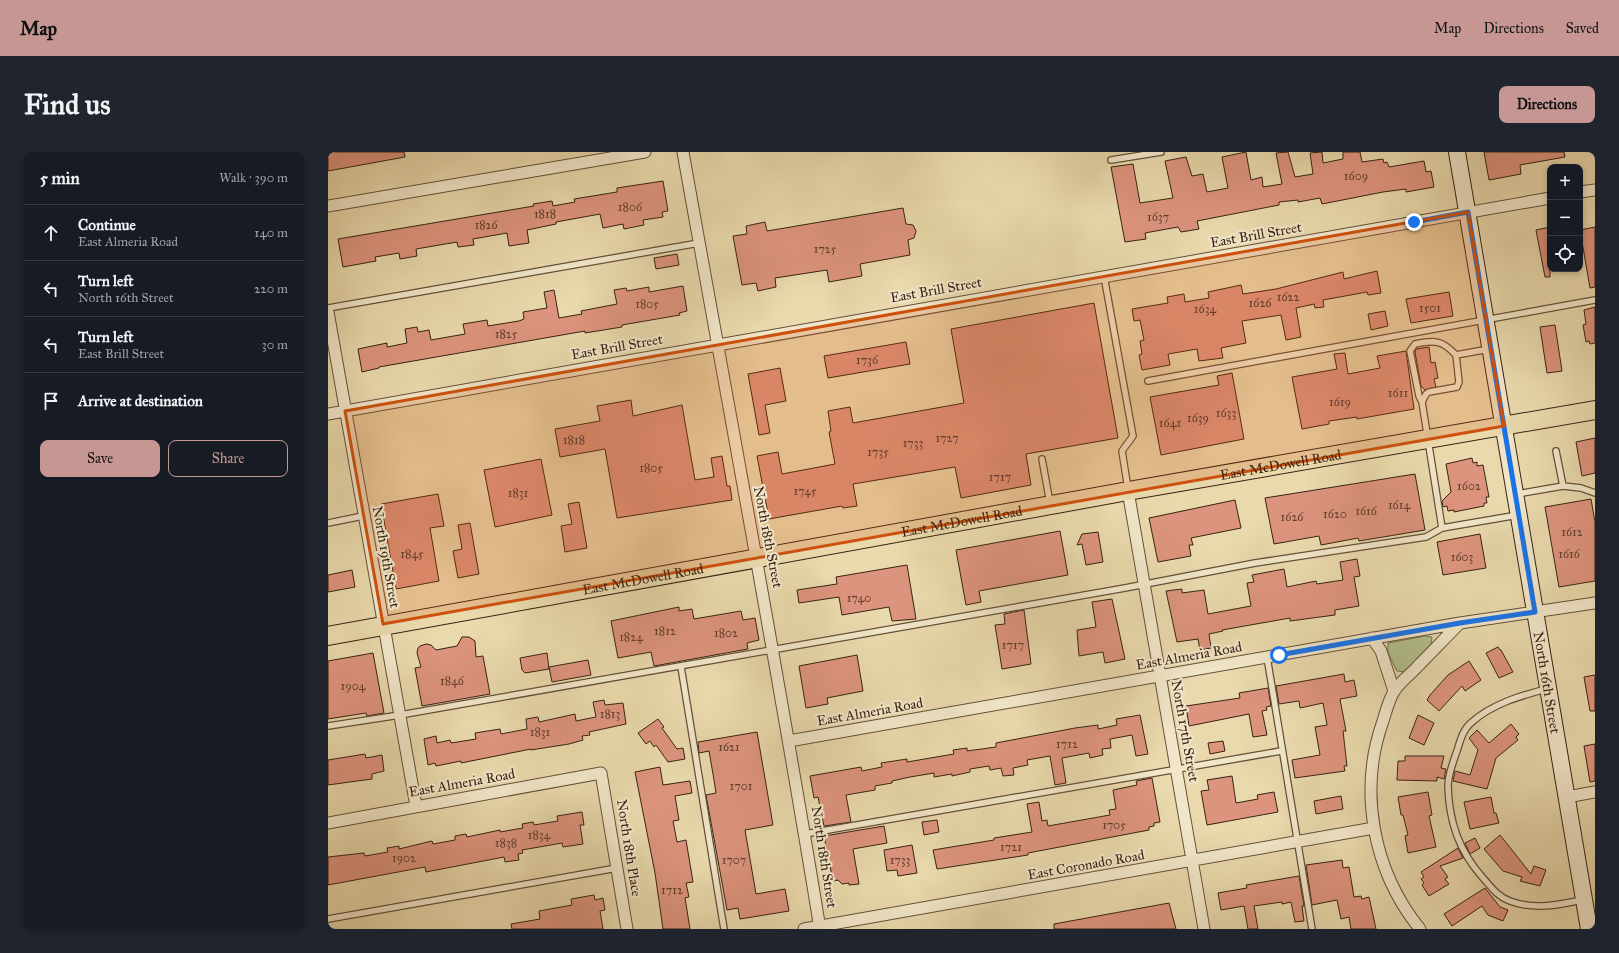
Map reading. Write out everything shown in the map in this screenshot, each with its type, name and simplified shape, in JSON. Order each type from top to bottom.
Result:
[{"type":"main road","name":"North 16th Street","points":[[1457,152],[1589,929]]},
{"type":"main road","name":"East McDowell Road","points":[[328,636],[383,624],[1128,491],[1595,410]]},
{"type":"street","points":[[328,206],[645,152]]},
{"type":"street","name":"North 18th Street","points":[[683,152],[773,649],[820,928]]},
{"type":"street","points":[[1583,192],[1595,190]]},
{"type":"street","name":"East Brill Street","points":[[328,414],[1104,276],[1315,241],[1547,199]]},
{"type":"street","name":"North 19th Street","points":[[328,312],[363,516],[416,806]]},
{"type":"street","name":"North 17th Street","points":[[1128,491],[1204,929]]},
{"type":"street","name":"East Almeria Road","points":[[789,741],[1372,638],[1595,603]]},
{"type":"street","points":[[1420,929],[1404,908],[1385,868],[1374,828],[1372,762],[1378,735],[1394,691],[1460,623]]},
{"type":"street","points":[[1372,638],[1381,651],[1394,691]]},
{"type":"street","name":"East Almeria Road","points":[[328,823],[601,772]]},
{"type":"street","name":"North 18th Place","points":[[601,772],[627,929]]},
{"type":"street","points":[[1567,797],[1595,792]]},
{"type":"street","name":"East Coronado Road","points":[[804,929],[820,928],[1374,828]]},
{"type":"lane","points":[[1111,160],[1161,152]]},
{"type":"lane","points":[[328,308],[699,244]]},
{"type":"lane","points":[[1104,276],[1133,436],[1122,451],[1128,491]]},
{"type":"lane","points":[[1148,380],[1595,300]]},
{"type":"lane","points":[[1422,402],[1426,394],[1429,392],[1457,387],[1459,382],[1456,355],[1443,343],[1430,341],[1415,344],[1412,346],[1410,351],[1415,379],[1422,402],[1442,528]]},
{"type":"lane","points":[[1456,355],[1491,349]]},
{"type":"lane","points":[[1556,451],[1563,486]]},
{"type":"lane","points":[[1042,459],[1050,505]]},
{"type":"lane","points":[[1515,494],[1563,486],[1581,488],[1595,493]]},
{"type":"lane","points":[[328,726],[680,667],[773,649],[1145,585],[1255,563],[1426,537],[1442,528],[1519,515]]},
{"type":"lane","points":[[328,522],[363,516]]},
{"type":"lane","points":[[1267,657],[1281,751],[1299,842],[1312,929]]},
{"type":"lane","points":[[680,667],[724,929]]},
{"type":"lane","points":[[1548,688],[1519,696],[1498,705],[1471,722],[1461,737],[1448,785],[1452,818],[1457,839],[1468,859],[1496,893],[1510,901],[1529,905],[1553,906],[1584,900]]},
{"type":"lane","points":[[805,834],[1176,768],[1281,751]]},
{"type":"lane","points":[[328,919],[617,868]]},
{"type":"highlighted area","points":[[1468,212],[1504,426],[383,624],[345,411]]},
{"type":"green space","points":[[1425,636],[1432,637],[1431,645],[1409,669],[1405,672],[1397,671],[1388,653],[1388,643]]},
{"type":"building","points":[[328,152],[404,152],[405,157],[328,171]]},
{"type":"building","points":[[1246,152],[1251,180],[1262,177],[1263,187],[1282,184],[1276,153],[1288,152],[1295,177],[1313,174],[1310,153],[1322,152],[1323,163],[1343,159],[1343,152],[1360,152],[1362,162],[1383,159],[1384,163],[1387,162],[1389,167],[1424,161],[1426,172],[1431,171],[1434,187],[1406,192],[1406,189],[1383,192],[1322,204],[1320,198],[1298,202],[1298,200],[1279,202],[1279,205],[1197,221],[1199,229],[1181,232],[1178,227],[1145,233],[1146,239],[1125,242],[1111,167],[1133,164],[1140,203],[1173,198],[1165,161],[1186,157],[1192,176],[1203,174],[1207,192],[1228,188],[1222,157]]},
{"type":"building","points":[[1484,152],[1564,152],[1565,157],[1520,165],[1521,174],[1489,180]]},
{"type":"building","points":[[663,181],[668,211],[662,212],[663,217],[643,220],[644,225],[624,229],[623,224],[603,228],[600,214],[556,222],[556,224],[527,230],[529,243],[509,246],[507,233],[473,239],[474,245],[458,247],[457,242],[416,249],[417,256],[400,259],[399,253],[375,257],[376,261],[343,267],[338,239],[534,206],[533,204],[552,201],[553,206],[575,202],[574,199],[617,192],[617,188]]},
{"type":"building","points":[[903,208],[906,224],[913,225],[916,231],[914,238],[908,240],[910,255],[860,264],[862,276],[829,282],[827,270],[775,278],[776,287],[758,291],[756,283],[742,285],[733,236],[747,234],[746,226],[765,222],[767,231]]},
{"type":"building","points":[[1595,227],[1595,287],[1590,288],[1583,247],[1583,229]]},
{"type":"building","points":[[1547,228],[1547,272],[1550,272],[1550,277],[1545,277],[1536,230]]},
{"type":"building","points":[[677,254],[679,265],[656,269],[654,258]]},
{"type":"building","points":[[1377,271],[1381,293],[1368,295],[1367,292],[1323,300],[1324,307],[1315,308],[1314,304],[1296,308],[1301,337],[1286,340],[1281,315],[1242,321],[1246,343],[1221,348],[1223,358],[1199,361],[1197,349],[1168,354],[1170,365],[1142,370],[1139,355],[1142,354],[1140,341],[1144,340],[1140,320],[1134,321],[1132,309],[1168,303],[1167,297],[1184,294],[1185,302],[1209,298],[1208,292],[1241,285],[1243,294],[1276,289],[1343,272],[1344,279]]},
{"type":"building","points":[[683,286],[687,311],[679,313],[680,315],[622,325],[622,327],[585,333],[585,331],[379,367],[362,372],[358,349],[387,343],[387,347],[407,343],[405,329],[417,327],[418,332],[429,330],[431,340],[465,334],[463,324],[487,320],[488,326],[519,321],[524,319],[523,312],[547,308],[544,292],[554,290],[559,318],[582,314],[581,311],[617,304],[614,290],[626,288],[627,291],[649,287],[649,292]]},
{"type":"building","points":[[1449,292],[1453,316],[1411,323],[1406,299]]},
{"type":"building","points":[[1094,303],[1118,438],[1026,454],[1031,485],[961,498],[955,467],[853,484],[857,506],[843,508],[842,506],[769,519],[757,456],[778,452],[782,474],[835,464],[829,432],[831,431],[828,411],[850,407],[853,423],[964,403],[951,329]]},
{"type":"building","points":[[1595,307],[1595,343],[1590,344],[1589,341],[1586,342],[1583,325],[1586,324],[1584,310]]},
{"type":"building","points":[[1385,311],[1388,326],[1371,330],[1368,314]]},
{"type":"building","points":[[1555,325],[1562,371],[1547,373],[1540,327]]},
{"type":"building","points":[[906,342],[910,364],[828,378],[824,356]]},
{"type":"building","points":[[1429,347],[1431,363],[1435,362],[1438,378],[1434,379],[1436,387],[1425,390],[1421,386],[1415,352],[1416,349]]},
{"type":"building","points":[[1406,351],[1414,409],[1357,419],[1357,417],[1329,421],[1329,424],[1302,429],[1292,377],[1337,369],[1334,354],[1345,353],[1348,374],[1380,368],[1377,356]]},
{"type":"building","points":[[780,368],[786,401],[765,405],[770,433],[759,435],[748,374]]},
{"type":"building","points":[[1232,373],[1244,439],[1161,455],[1150,397],[1219,385],[1217,376]]},
{"type":"building","points":[[631,400],[633,416],[682,405],[695,480],[714,477],[711,458],[722,456],[727,486],[730,486],[732,500],[617,518],[605,449],[560,457],[555,429],[600,421],[597,406]]},
{"type":"building","points":[[1595,438],[1595,473],[1582,476],[1576,442]]},
{"type":"building","points":[[1472,458],[1473,463],[1477,462],[1477,466],[1483,465],[1489,497],[1486,497],[1487,503],[1484,503],[1484,506],[1454,512],[1454,510],[1448,511],[1447,506],[1443,507],[1442,501],[1451,492],[1446,464]]},
{"type":"building","points":[[541,459],[552,515],[495,527],[484,470]]},
{"type":"building","points":[[1415,474],[1425,530],[1359,541],[1358,538],[1321,545],[1319,536],[1274,544],[1265,498]]},
{"type":"building","points":[[438,494],[444,526],[430,528],[439,581],[396,589],[381,504]]},
{"type":"building","points":[[1591,499],[1595,522],[1595,581],[1559,587],[1545,507]]},
{"type":"building","points":[[1235,500],[1241,528],[1191,538],[1193,545],[1189,545],[1191,556],[1158,562],[1149,518]]},
{"type":"building","points":[[579,502],[587,548],[565,552],[561,526],[572,524],[568,504]]},
{"type":"building","points":[[470,523],[479,574],[458,578],[453,551],[462,549],[458,525]]},
{"type":"building","points":[[1060,531],[1068,575],[979,591],[981,602],[966,605],[956,550]]},
{"type":"building","points":[[1098,532],[1103,562],[1086,565],[1082,544],[1077,545],[1082,534]]},
{"type":"building","points":[[1480,534],[1486,568],[1443,575],[1437,542]]},
{"type":"building","points":[[1357,559],[1360,576],[1354,577],[1359,606],[1335,610],[1335,615],[1290,621],[1290,618],[1222,630],[1223,631],[1209,634],[1211,648],[1200,650],[1198,639],[1177,642],[1166,591],[1182,589],[1182,593],[1204,590],[1208,614],[1251,606],[1247,583],[1254,582],[1252,575],[1284,569],[1287,587],[1316,581],[1317,584],[1343,580],[1340,562]]},
{"type":"building","points":[[907,565],[916,619],[892,621],[889,607],[842,615],[839,597],[799,603],[797,590],[837,584],[836,577]]},
{"type":"building","points":[[352,570],[355,587],[328,592],[328,575]]},
{"type":"building","points":[[1112,599],[1125,659],[1105,663],[1103,652],[1079,656],[1077,630],[1096,627],[1092,602]]},
{"type":"building","points":[[679,607],[679,611],[692,609],[694,619],[741,611],[743,620],[755,618],[759,640],[747,643],[748,649],[654,666],[651,652],[618,658],[611,621]]},
{"type":"building","points":[[1024,610],[1031,664],[1002,669],[995,625],[1005,624],[1004,614]]},
{"type":"building","points":[[462,637],[469,637],[475,641],[476,657],[483,656],[490,694],[422,706],[415,668],[421,667],[417,653],[418,648],[426,644],[431,645],[436,650],[457,646]]},
{"type":"building","points":[[1498,647],[1513,672],[1499,678],[1486,653]]},
{"type":"building","points":[[373,653],[384,713],[367,716],[366,713],[328,719],[328,661]]},
{"type":"building","points":[[547,653],[549,669],[525,673],[522,670],[520,658]]},
{"type":"building","points":[[857,655],[863,691],[827,698],[828,704],[806,708],[799,666]]},
{"type":"building","points":[[588,660],[591,675],[552,682],[549,667]]},
{"type":"building","points":[[1469,661],[1481,680],[1465,691],[1462,686],[1439,711],[1427,700],[1430,695],[1448,675]]},
{"type":"building","points":[[1344,674],[1345,682],[1354,680],[1357,696],[1340,699],[1346,731],[1343,731],[1347,766],[1344,766],[1345,771],[1295,778],[1292,760],[1320,755],[1315,727],[1327,725],[1323,703],[1300,708],[1299,701],[1279,704],[1276,686]]},
{"type":"building","points":[[1595,675],[1595,711],[1590,711],[1584,677]]},
{"type":"building","points":[[1268,688],[1271,706],[1266,707],[1267,710],[1262,711],[1267,735],[1253,737],[1249,714],[1189,726],[1186,706],[1240,698],[1239,693]]},
{"type":"building","points":[[604,700],[605,705],[623,703],[626,724],[589,732],[590,735],[582,736],[583,740],[569,744],[531,749],[461,763],[461,761],[436,766],[435,763],[428,765],[424,739],[436,736],[437,743],[450,740],[451,743],[476,739],[475,733],[500,729],[501,734],[527,729],[526,719],[538,717],[539,722],[575,714],[576,721],[596,717],[593,702]]},
{"type":"building","points":[[1140,715],[1148,754],[1136,756],[1132,735],[1110,739],[1111,748],[1102,749],[1103,755],[1090,758],[1089,753],[1062,758],[1066,783],[1055,785],[1050,756],[1027,760],[1028,765],[1013,768],[1014,775],[1003,776],[1001,768],[990,770],[989,766],[970,769],[970,772],[952,776],[952,774],[934,777],[934,773],[910,777],[892,781],[892,783],[875,786],[875,790],[846,795],[851,822],[824,826],[818,797],[814,798],[810,776],[861,767],[862,771],[882,767],[881,763],[907,759],[907,762],[954,754],[953,750],[967,748],[967,751],[996,747],[996,743],[1075,728],[1098,725],[1098,729],[1117,725],[1116,719]]},
{"type":"building","points":[[1418,715],[1434,723],[1424,745],[1409,738]]},
{"type":"building","points":[[658,719],[664,727],[662,728],[677,749],[683,748],[685,759],[668,762],[656,745],[654,747],[650,741],[646,744],[638,733]]},
{"type":"building","points":[[1511,724],[1519,734],[1516,737],[1518,740],[1496,758],[1487,789],[1453,781],[1455,771],[1470,775],[1478,750],[1469,738],[1477,730],[1489,743]]},
{"type":"building","points":[[757,732],[773,825],[745,830],[756,894],[785,889],[789,911],[740,919],[738,908],[727,910],[706,795],[716,793],[709,751],[699,753],[698,742]]},
{"type":"building","points":[[1223,741],[1225,751],[1210,754],[1208,743]]},
{"type":"building","points":[[1595,744],[1595,781],[1590,782],[1584,746]]},
{"type":"building","points":[[365,754],[366,758],[382,755],[384,771],[372,774],[372,779],[328,785],[328,760]]},
{"type":"building","points":[[1405,756],[1444,756],[1441,768],[1446,769],[1444,779],[1437,777],[1437,781],[1397,780],[1398,761],[1405,761]]},
{"type":"building","points":[[660,767],[663,785],[690,781],[692,793],[675,796],[679,820],[673,821],[677,842],[686,840],[693,882],[686,883],[689,897],[685,898],[690,929],[663,929],[655,873],[635,772]]},
{"type":"building","points":[[1232,776],[1236,803],[1258,799],[1257,795],[1274,792],[1278,812],[1207,825],[1201,791],[1209,790],[1207,780]]},
{"type":"building","points":[[1152,778],[1160,822],[1154,823],[1154,826],[1149,827],[1149,830],[1028,853],[1028,855],[937,869],[933,850],[1032,832],[1027,804],[1039,802],[1042,821],[1047,820],[1048,826],[1110,815],[1109,810],[1116,809],[1113,790],[1137,785],[1136,781]]},
{"type":"building","points":[[1428,792],[1432,815],[1429,816],[1436,847],[1408,853],[1405,836],[1408,835],[1403,815],[1401,815],[1398,797]]},
{"type":"building","points":[[1341,796],[1343,809],[1316,814],[1314,801]]},
{"type":"building","points":[[1491,797],[1494,813],[1496,813],[1499,823],[1470,829],[1464,802]]},
{"type":"building","points":[[582,812],[584,825],[580,825],[583,844],[563,847],[562,843],[522,850],[523,853],[518,854],[519,860],[505,862],[504,857],[426,872],[425,867],[328,885],[328,857],[364,853],[365,856],[388,852],[387,848],[399,846],[399,849],[432,841],[433,844],[455,840],[455,836],[466,834],[467,837],[500,830],[500,832],[523,828],[522,824],[533,822],[534,825],[558,821],[557,816]]},
{"type":"building","points":[[937,820],[939,832],[924,835],[922,822]]},
{"type":"building","points":[[884,826],[887,843],[853,849],[859,884],[849,885],[849,883],[842,884],[838,880],[833,881],[824,836]]},
{"type":"building","points":[[1500,835],[1531,874],[1534,866],[1546,870],[1540,886],[1520,881],[1522,877],[1503,871],[1484,849]]},
{"type":"building","points":[[1475,838],[1480,848],[1470,854],[1465,843]]},
{"type":"building","points":[[912,845],[917,873],[898,876],[897,870],[887,871],[884,850]]},
{"type":"building","points":[[1458,848],[1463,858],[1440,866],[1448,877],[1445,879],[1449,884],[1429,896],[1422,885],[1424,883],[1421,879],[1424,877],[1421,872]]},
{"type":"building","points":[[1342,860],[1343,868],[1349,867],[1354,897],[1361,896],[1362,899],[1369,897],[1376,929],[1351,929],[1349,917],[1341,919],[1337,900],[1312,905],[1306,865]]},
{"type":"building","points":[[1299,876],[1304,906],[1302,906],[1304,921],[1295,922],[1291,902],[1254,906],[1258,929],[1248,929],[1244,906],[1221,910],[1218,893],[1247,888],[1246,885]]},
{"type":"building","points":[[1485,888],[1500,907],[1508,910],[1503,921],[1488,915],[1482,906],[1452,926],[1444,914]]},
{"type":"building","points":[[594,895],[595,900],[603,898],[605,910],[600,911],[603,929],[512,929],[511,924],[540,919],[539,911],[572,905],[571,899]]},
{"type":"building","points":[[1169,903],[1176,929],[1054,929],[1054,924]]},
{"type":"route","points":[[1279,655],[1460,623],[1535,612],[1468,212],[1414,222]]}]
